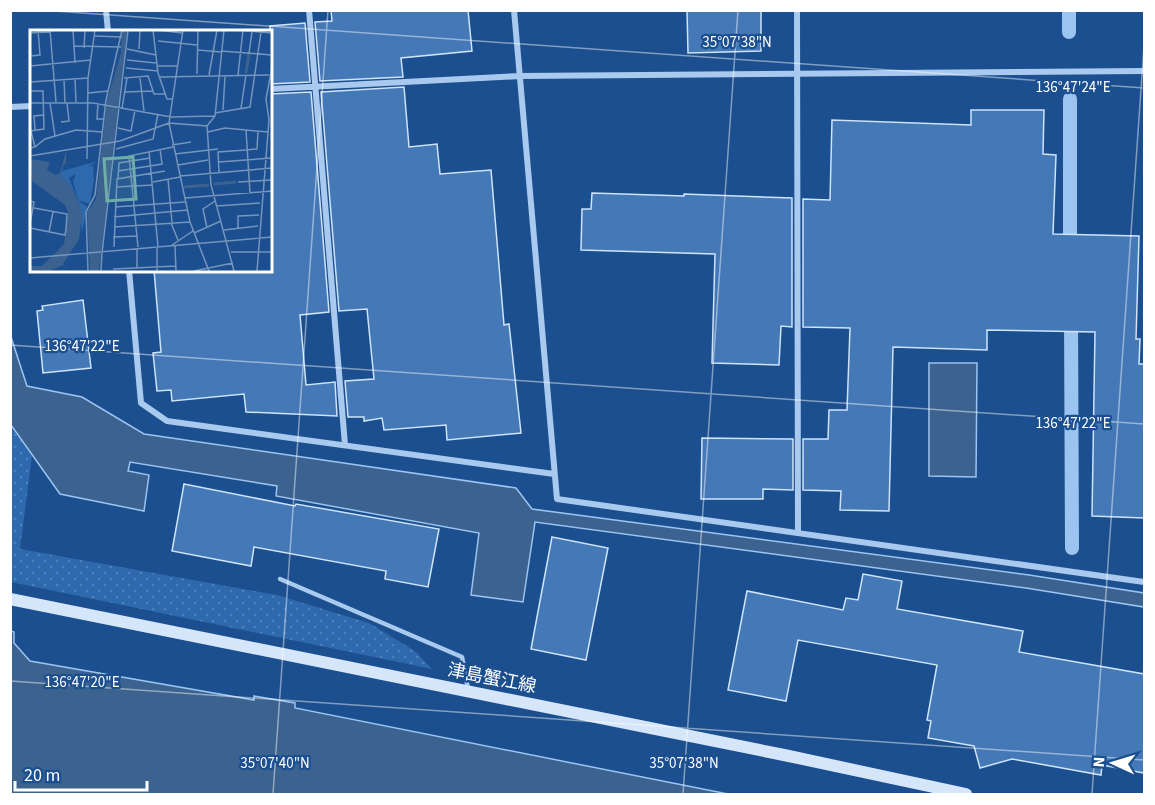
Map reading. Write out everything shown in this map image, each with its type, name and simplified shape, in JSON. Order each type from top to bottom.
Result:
[{"type":"main road","name":"津島蟹江線","points":[[10,599],[784,755],[966,795]]},
{"type":"street","points":[[106,10],[108,30]]},
{"type":"street","points":[[309,10],[345,445]]},
{"type":"street","points":[[514,10],[557,500],[1144,582]]},
{"type":"street","points":[[797,10],[798,533]]},
{"type":"street","points":[[272,89],[520,76],[1144,70]]},
{"type":"street","points":[[10,107],[30,106]]},
{"type":"street","points":[[129,272],[141,403],[167,421],[554,474]]},
{"type":"lane","points":[[280,579],[462,657],[468,691]]},
{"type":"shaded area","points":[[11,337],[27,386],[82,397],[144,434],[516,488],[532,509],[1029,575],[1144,593],[1144,607],[1026,588],[535,522],[523,602],[471,595],[479,533],[276,496],[277,486],[130,462],[128,471],[149,475],[144,511],[60,494],[11,425]]},
{"type":"shaded area","points":[[929,363],[977,363],[976,477],[929,476]]},
{"type":"shaded area","points":[[10,425],[32,456],[20,549],[277,595],[369,623],[415,651],[432,669],[11,582]]},
{"type":"shaded area","points":[[11,631],[14,632],[14,643],[30,661],[254,700],[254,696],[295,703],[295,708],[728,794],[11,794]]},
{"type":"building","points":[[331,10],[468,10],[472,51],[401,58],[403,77],[320,81],[315,22],[332,21]]},
{"type":"building","points":[[687,10],[761,10],[761,51],[688,53]]},
{"type":"building","points":[[305,23],[310,82],[272,84],[272,30],[270,26]]},
{"type":"building","points":[[404,87],[409,147],[437,144],[440,174],[491,170],[504,325],[509,324],[521,433],[447,440],[446,425],[384,430],[382,418],[364,421],[364,417],[348,417],[345,381],[374,379],[367,309],[339,311],[321,92]]},
{"type":"building","points":[[311,92],[329,312],[300,315],[306,385],[335,382],[337,416],[246,412],[244,394],[172,401],[171,390],[157,391],[153,353],[161,352],[154,272],[272,272],[272,94]]},
{"type":"building","points":[[971,110],[1044,110],[1043,154],[1056,155],[1053,234],[1139,236],[1136,339],[1140,339],[1139,364],[1144,364],[1144,518],[1092,516],[1095,332],[987,330],[987,350],[893,347],[889,511],[840,510],[841,491],[803,490],[803,439],[828,439],[829,410],[847,410],[850,328],[803,327],[803,199],[830,200],[832,120],[971,125]]},
{"type":"building","points":[[592,193],[792,198],[792,327],[781,326],[779,365],[712,363],[715,254],[581,250],[582,209],[591,209]]},
{"type":"building","points":[[83,300],[91,368],[43,373],[37,311],[43,310],[42,306]]},
{"type":"building","points":[[702,438],[793,439],[793,490],[763,489],[763,499],[701,499]]},
{"type":"building","points":[[184,484],[295,506],[296,504],[439,529],[428,587],[385,579],[386,571],[254,547],[251,566],[172,551]]},
{"type":"building","points":[[552,537],[608,548],[586,660],[531,649]]},
{"type":"building","points":[[863,574],[902,581],[897,609],[1023,631],[1019,652],[1144,674],[1144,773],[1102,765],[1101,775],[1012,759],[980,768],[974,746],[928,738],[931,721],[927,720],[937,665],[798,640],[786,701],[728,690],[747,591],[843,610],[846,598],[858,600]]},
{"type":"waterway","points":[[1069,10],[1069,32]]},
{"type":"waterway","points":[[1070,99],[1070,252]]},
{"type":"waterway","points":[[1071,313],[1072,548]]}]
